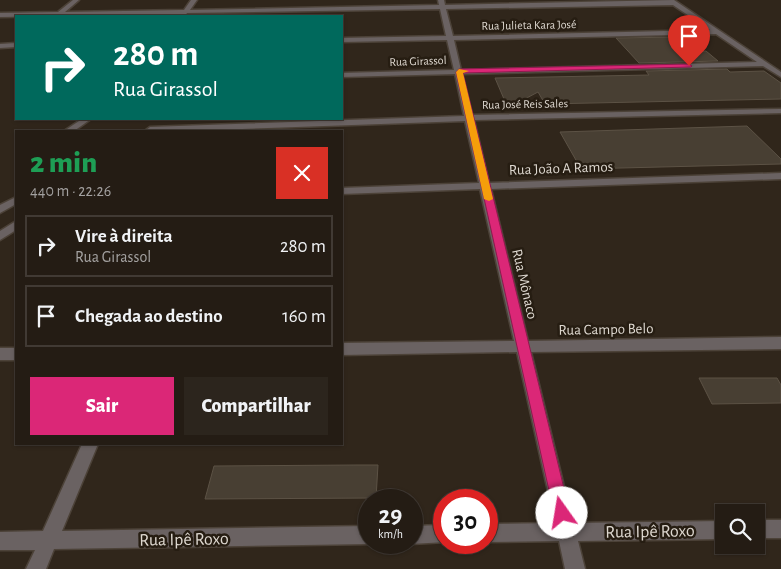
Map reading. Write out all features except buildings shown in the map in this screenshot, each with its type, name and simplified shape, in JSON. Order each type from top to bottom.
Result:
[{"type":"street","points":[[59,15],[76,0]]},
{"type":"street","points":[[184,14],[194,0]]},
{"type":"street","points":[[59,15],[184,14],[442,3],[672,1],[781,75]]},
{"type":"street","name":"Rua Mônaco","points":[[442,3],[575,569]]},
{"type":"street","points":[[0,16],[15,16]]},
{"type":"street","name":"Rua Julieta Kara José","points":[[343,40],[716,32]]},
{"type":"street","points":[[0,46],[15,45]]},
{"type":"street","name":"Rua Girassol","points":[[343,75],[766,64]]},
{"type":"street","name":"Rua José Reis Sales","points":[[150,127],[781,111]]},
{"type":"street","points":[[70,130],[85,120]]},
{"type":"street","name":"Rua João A Ramos","points":[[343,191],[781,176]]},
{"type":"street","points":[[0,210],[15,201]]},
{"type":"street","points":[[0,236],[15,226]]},
{"type":"street","name":"Rua Campo Belo","points":[[343,350],[781,343]]},
{"type":"street","points":[[0,354],[15,354]]},
{"type":"street","points":[[36,569],[90,445]]},
{"type":"street","points":[[765,529],[781,529]]},
{"type":"street","name":"Rua Ipê Roxo","points":[[498,533],[715,530]]},
{"type":"street","name":"Rua Ipê Roxo","points":[[0,542],[358,535]]},
{"type":"slow traffic","points":[[465,71],[459,72],[489,199]]},
{"type":"route","points":[[562,513],[459,72],[689,66]]}]
